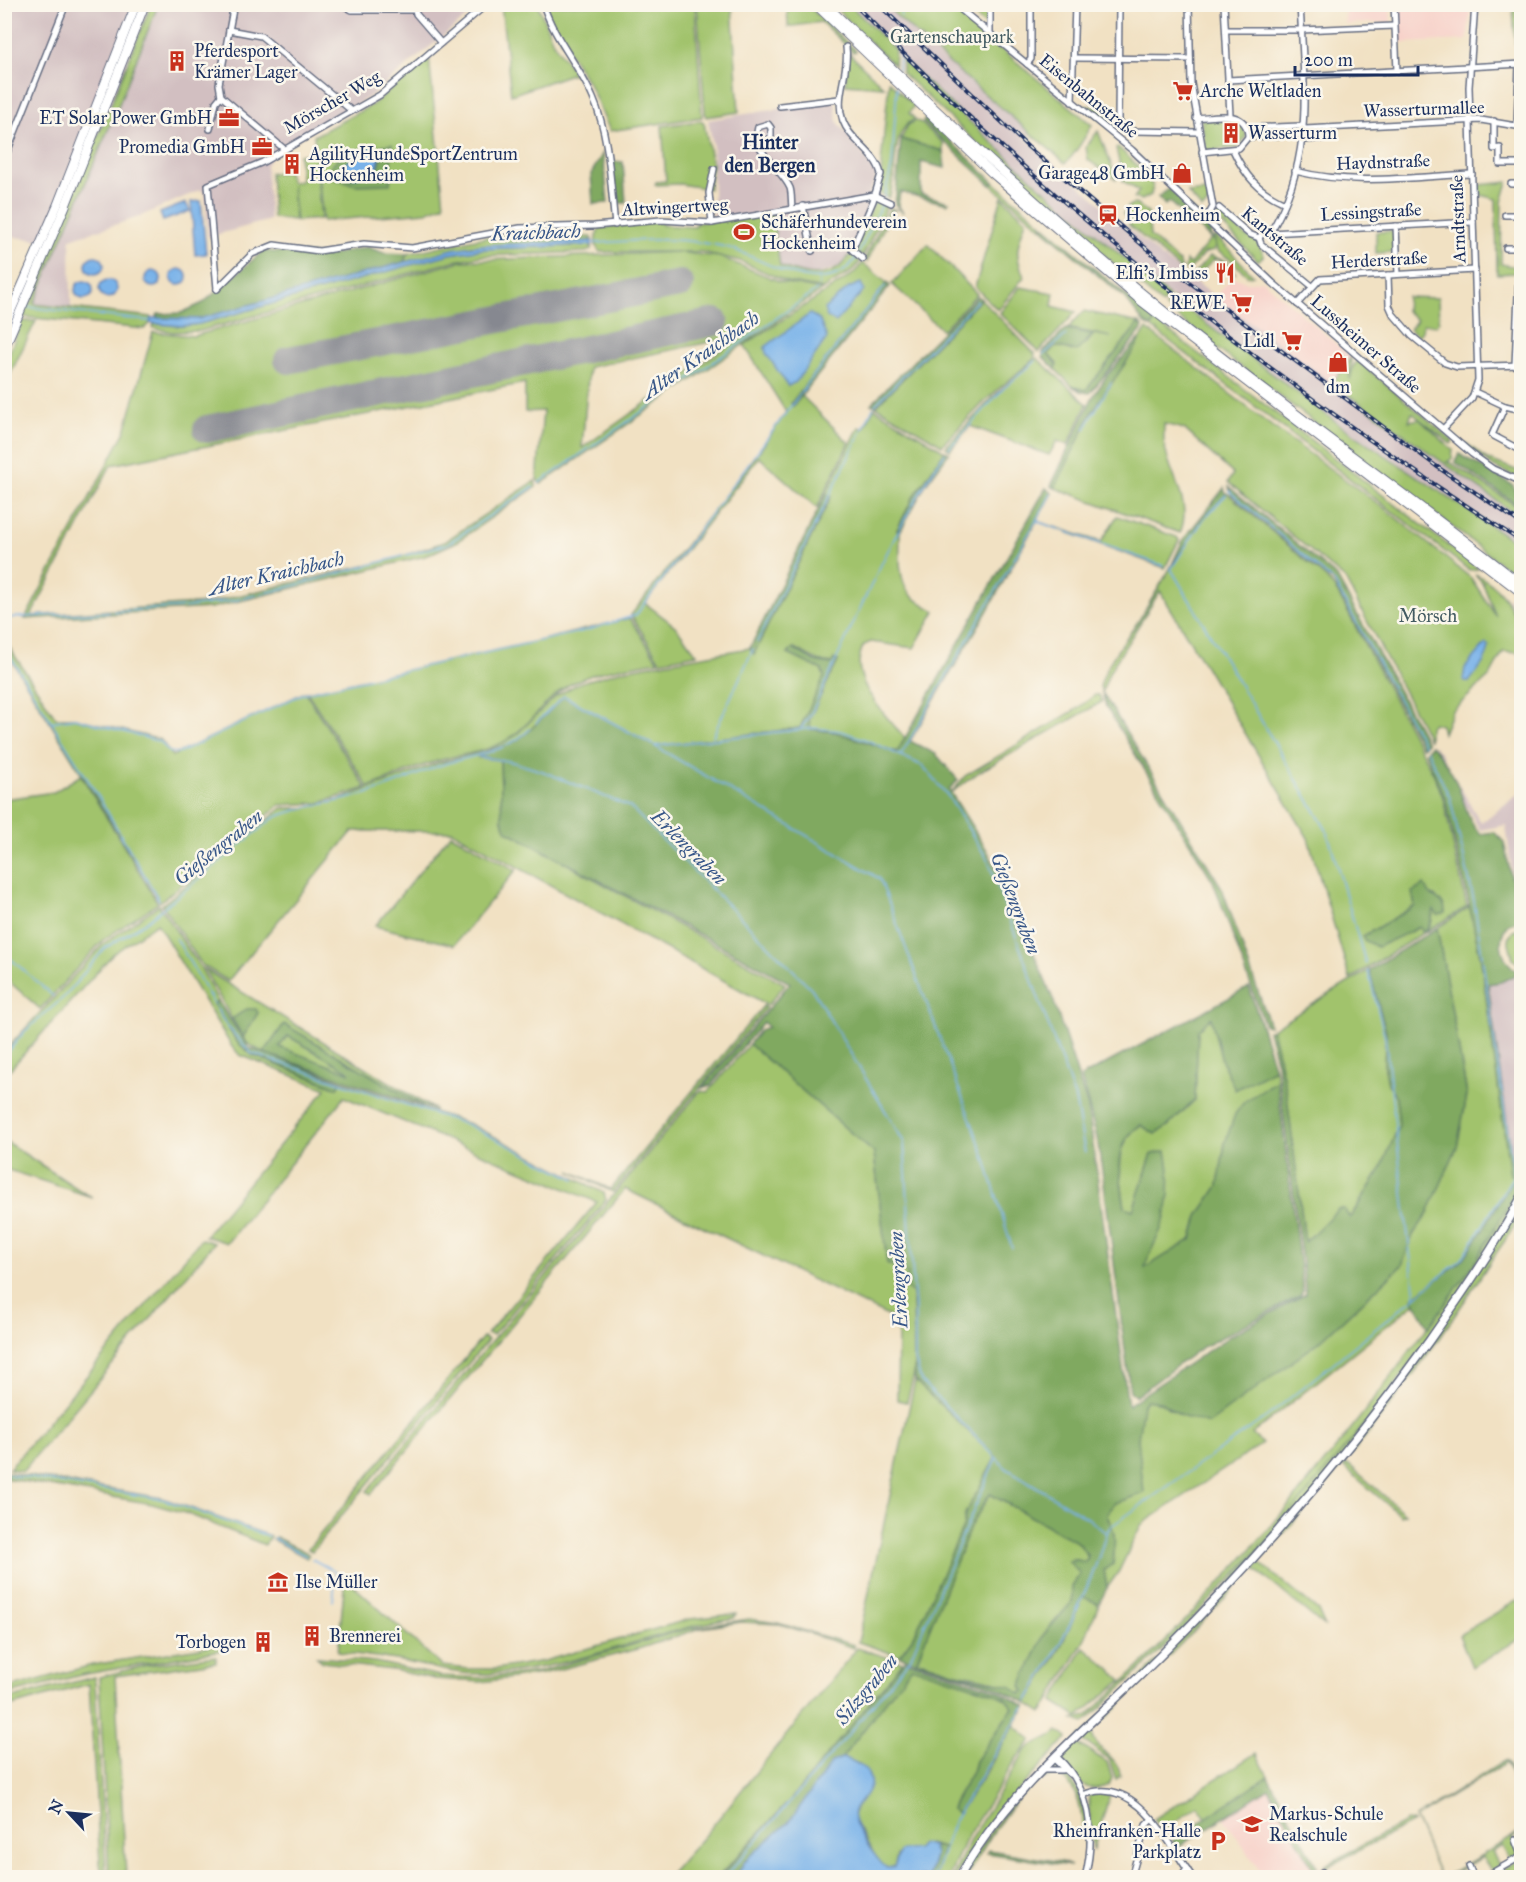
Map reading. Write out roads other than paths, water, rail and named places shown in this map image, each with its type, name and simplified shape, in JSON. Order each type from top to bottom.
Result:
[{"type":"highway","points":[[4,348],[15,326],[22,299],[136,4]]},
{"type":"highway","points":[[5,326],[22,299],[145,4]]},
{"type":"highway","points":[[815,4],[893,74]]},
{"type":"highway","points":[[825,4],[902,83],[1032,208],[1141,301],[1521,593]]},
{"type":"highway","points":[[902,83],[1020,189],[1138,290],[1232,365],[1521,584]]},
{"type":"main road","points":[[959,1878],[999,1816],[1041,1770],[1216,1600],[1302,1503],[1422,1350],[1488,1255],[1521,1196]]},
{"type":"street","points":[[4,160],[66,4]]},
{"type":"street","points":[[234,4],[219,84],[221,96],[283,148]]},
{"type":"street","points":[[341,4],[352,10],[414,7],[441,43]]},
{"type":"street","name":"Mörscher Weg","points":[[487,4],[380,95],[283,148],[263,162],[208,185],[216,289],[252,254],[266,247],[319,251],[364,244],[412,248],[520,228],[594,226]]},
{"type":"street","points":[[543,4],[555,34],[587,84],[602,119],[615,225]]},
{"type":"street","name":"Eisenbahnstraße","points":[[954,4],[1132,150],[1202,214]]},
{"type":"street","points":[[990,4],[990,33]]},
{"type":"street","points":[[1027,64],[1031,59],[1031,4]]},
{"type":"street","points":[[1072,102],[1075,4]]},
{"type":"street","points":[[1119,4],[1118,121],[1123,128],[1132,130],[1198,132]]},
{"type":"street","points":[[1189,4],[1190,59],[1196,118],[1211,202],[1216,209],[1217,229]]},
{"type":"street","points":[[1224,4],[1230,115]]},
{"type":"street","points":[[1259,238],[1262,234],[1270,233],[1285,203],[1304,134],[1300,4]]},
{"type":"street","points":[[1394,4],[1397,71]]},
{"type":"street","name":"Arndtstraße","points":[[1475,4],[1470,67],[1478,365],[1475,392]]},
{"type":"street","points":[[1226,30],[1394,26]]},
{"type":"street","points":[[229,30],[261,36],[352,111]]},
{"type":"street","points":[[846,46],[845,72],[839,99],[846,128],[880,169],[876,195],[854,246],[859,257]]},
{"type":"street","points":[[1074,58],[1190,59]]},
{"type":"street","points":[[1228,80],[1520,64],[1519,126]]},
{"type":"street","points":[[210,129],[216,102],[221,96]]},
{"type":"street","points":[[780,106],[839,99]]},
{"type":"street","points":[[1196,118],[1230,115],[1241,120],[1247,128],[1248,137],[1242,145],[1233,150],[1202,152]]},
{"type":"street","name":"Wasserturmallee","points":[[1248,137],[1304,134],[1328,128],[1470,121],[1494,121],[1519,126]]},
{"type":"street","points":[[1494,121],[1494,149],[1500,148],[1500,164],[1521,164]]},
{"type":"street","name":"Wasserturmallee","points":[[1247,128],[1300,126],[1304,134]]},
{"type":"street","name":"Wasserturmallee","points":[[1304,134],[1328,138],[1328,128]]},
{"type":"street","points":[[762,149],[773,169],[790,189],[792,207]]},
{"type":"street","points":[[1233,150],[1249,179],[1270,197],[1285,203]]},
{"type":"street","points":[[712,223],[709,193],[714,170]]},
{"type":"street","name":"Haydnstraße","points":[[1295,171],[1323,179],[1348,181],[1472,174]]},
{"type":"street","points":[[1511,184],[1521,184]]},
{"type":"street","points":[[876,195],[889,202]]},
{"type":"street","name":"Altwingertweg","points":[[594,226],[662,220],[712,223],[792,207],[876,195]]},
{"type":"street","points":[[1202,214],[1211,202]]},
{"type":"street","points":[[803,206],[812,251]]},
{"type":"street","points":[[1202,214],[1216,209]]},
{"type":"street","name":"Kantstraße","points":[[1216,209],[1249,234],[1259,238],[1261,244],[1312,286]]},
{"type":"street","name":"Lussheimer Straße","points":[[1202,214],[1297,304],[1445,431],[1493,469],[1521,482]]},
{"type":"street","points":[[1505,215],[1521,215]]},
{"type":"street","name":"Lessingstraße","points":[[1270,233],[1473,222]]},
{"type":"street","points":[[1396,226],[1398,274]]},
{"type":"street","points":[[1506,248],[1521,248]]},
{"type":"street","points":[[1388,275],[1389,304],[1399,323],[1445,363],[1457,367],[1518,365],[1519,271],[1521,266]]},
{"type":"street","name":"Herderstraße","points":[[1297,304],[1320,279],[1475,270]]},
{"type":"street","points":[[1445,431],[1475,392],[1505,406],[1521,410]]},
{"type":"street","points":[[1505,406],[1492,435],[1521,451]]},
{"type":"street","points":[[1056,1756],[1056,1761],[1063,1770],[1070,1774]]},
{"type":"street","points":[[1056,1756],[1083,1795],[1091,1830],[1085,1878]]},
{"type":"street","points":[[1041,1770],[1063,1770]]},
{"type":"street","points":[[1083,1795],[1098,1790],[1111,1791],[1138,1804],[1152,1819],[1194,1878]]},
{"type":"street","points":[[1131,1878],[1144,1831],[1152,1819]]},
{"type":"street","points":[[1483,1878],[1521,1856],[1515,1840]]},
{"type":"street","points":[[1469,1866],[1474,1878]]},
{"type":"street","points":[[1180,1878],[1187,1869]]},
{"type":"water","points":[[370,147],[375,149],[380,157],[377,169],[354,178],[339,172],[339,168]]},
{"type":"water","points":[[201,201],[206,254],[195,255],[191,202]]},
{"type":"water","points":[[186,203],[190,211],[163,221],[160,213]]},
{"type":"water","points":[[592,241],[592,245],[482,249],[449,254],[199,324],[182,326],[150,323],[151,318],[199,319],[453,249],[482,245]]},
{"type":"water","points":[[91,256],[99,256],[104,261],[102,272],[91,274],[86,269],[86,261]]},
{"type":"water","points":[[179,269],[187,277],[179,285],[171,277]]},
{"type":"water","points":[[150,271],[156,271],[161,279],[159,285],[150,287],[145,282],[145,276]]},
{"type":"water","points":[[104,280],[112,280],[117,285],[115,296],[104,298],[99,293],[99,285]]},
{"type":"water","points":[[80,281],[88,281],[93,286],[91,297],[80,299],[75,294],[75,286]]},
{"type":"water","points":[[861,283],[864,290],[836,322],[827,317],[824,309],[849,288]]},
{"type":"water","points":[[810,314],[819,319],[827,338],[796,382],[788,386],[766,353],[765,347]]},
{"type":"water","points":[[1486,644],[1489,646],[1488,652],[1482,665],[1469,682],[1463,680],[1465,668]]},
{"type":"water","points":[[842,1758],[858,1764],[869,1777],[869,1788],[855,1808],[854,1816],[871,1850],[887,1868],[894,1867],[900,1851],[917,1849],[922,1843],[932,1846],[935,1854],[929,1877],[736,1877],[745,1861],[789,1822],[832,1762]]},
{"type":"waterway","name":"Kraichbach","points":[[901,16],[902,4]]},
{"type":"waterway","name":"Kraichbach","points":[[898,70],[899,56]]},
{"type":"waterway","name":"Kraichbach","points":[[884,198],[892,165],[897,86]]},
{"type":"waterway","name":"Kraichbach","points":[[859,252],[883,202]]},
{"type":"waterway","name":"Kraichbach","points":[[592,243],[671,240],[715,245],[733,249],[781,270],[815,278],[831,277],[845,270],[857,256]]},
{"type":"waterway","name":"Alter Kraichbach","points":[[819,279],[819,286]]},
{"type":"waterway","points":[[50,722],[75,718],[161,742],[169,752],[179,753],[304,693],[588,630],[636,615],[817,371],[885,286]]},
{"type":"waterway","name":"Alter Kraichbach","points":[[539,483],[817,290]]},
{"type":"waterway","points":[[875,405],[977,301]]},
{"type":"waterway","name":"Kraichbach","points":[[4,305],[10,306]]},
{"type":"waterway","name":"Kraichbach","points":[[27,307],[150,321]]},
{"type":"waterway","points":[[1043,355],[1066,335]]},
{"type":"waterway","points":[[949,448],[1004,388],[1036,361]]},
{"type":"waterway","points":[[1085,429],[1111,383]]},
{"type":"waterway","points":[[757,642],[873,408]]},
{"type":"waterway","points":[[801,728],[810,716],[906,516],[945,453]]},
{"type":"waterway","name":"Alter Kraichbach","points":[[4,618],[188,607],[236,600],[285,588],[447,544],[533,487]]},
{"type":"waterway","points":[[1229,491],[1334,582],[1424,745]]},
{"type":"waterway","points":[[1037,520],[1051,494]]},
{"type":"waterway","points":[[1226,495],[1203,520],[1171,569],[1327,831],[1366,964]]},
{"type":"waterway","points":[[901,755],[1036,521],[1164,566]]},
{"type":"waterway","points":[[712,738],[753,649]]},
{"type":"waterway","points":[[10,656],[98,796],[159,900]]},
{"type":"waterway","name":"Gießengraben","points":[[536,723],[564,696],[655,746],[814,728],[841,731],[867,740],[923,766],[948,796],[988,860],[1075,1098],[1085,1153]]},
{"type":"waterway","name":"Gießengraben","points":[[4,1057],[24,1032],[64,997],[105,948],[146,922],[272,819],[293,811],[369,793],[441,765],[493,751],[512,742],[530,729]]},
{"type":"waterway","points":[[655,746],[880,879],[985,1158],[1012,1248]]},
{"type":"waterway","points":[[1427,750],[1450,798],[1474,901],[1514,1176]]},
{"type":"waterway","name":"Erlengraben","points":[[479,757],[509,761],[542,771],[630,807],[812,989],[904,1142],[915,1309],[915,1359],[921,1381],[1006,1468],[1089,1519],[1106,1533],[1110,1527],[1269,1415],[1462,1259],[1522,1162]]},
{"type":"waterway","points":[[176,938],[226,1025],[251,1053],[468,1125],[575,1179]]},
{"type":"waterway","points":[[4,953],[53,996]]},
{"type":"waterway","points":[[1368,971],[1385,1037],[1415,1296]]},
{"type":"waterway","name":"Silzgraben","points":[[724,1878],[853,1729],[910,1659],[996,1458]]},
{"type":"waterway","points":[[4,1474],[162,1499],[268,1536]]},
{"type":"waterway","points":[[1027,1702],[1082,1600],[1106,1534]]},
{"type":"waterway","points":[[273,1538],[306,1556]]},
{"type":"waterway","points":[[312,1559],[336,1572],[333,1601]]},
{"type":"waterway","points":[[934,1878],[954,1820],[1024,1707]]},
{"type":"railway","points":[[854,4],[1010,154],[1173,292],[1343,421],[1522,542]]},
{"type":"railway","points":[[878,4],[1028,147],[1161,261],[1436,466],[1522,524]]},
{"type":"place","name":"Pferdesport Krämer Lager","points":[[177,61]]},
{"type":"place","name":"Arche Weltladen","points":[[1183,91]]},
{"type":"place","name":"ET Solar Power GmbH","points":[[229,118]]},
{"type":"place","name":"Wasserturm","points":[[1231,133]]},
{"type":"place","name":"Promedia GmbH","points":[[262,147]]},
{"type":"place","name":"AgilityHundeSportZentrum Hockenheim","points":[[292,164]]},
{"type":"place","name":"Garage48 GmbH","points":[[1182,173]]},
{"type":"place","name":"Hockenheim","points":[[1108,215]]},
{"type":"place","name":"Schäferhundeverein Hockenheim","points":[[744,232]]},
{"type":"place","name":"Elfi's Imbiss","points":[[1225,273]]},
{"type":"place","name":"REWE","points":[[1242,303]]},
{"type":"place","name":"Lidl","points":[[1292,341]]},
{"type":"place","name":"dm","points":[[1338,362]]},
{"type":"place","name":"Ilse Müller","points":[[278,1582]]},
{"type":"place","name":"Brennerei","points":[[312,1636]]},
{"type":"place","name":"Torbogen","points":[[263,1642]]},
{"type":"place","name":"Markus-Schule Realschule","points":[[1252,1824]]},
{"type":"place","name":"Rheinfranken-Halle Parkplatz","points":[[1218,1841]]},
{"type":"district","name":"Hinter den Bergen","points":[[770,154]]},
{"type":"park label","name":"Gartenschaupark","points":[[952,37]]},
{"type":"park label","name":"Mörsch","points":[[1428,616]]}]
